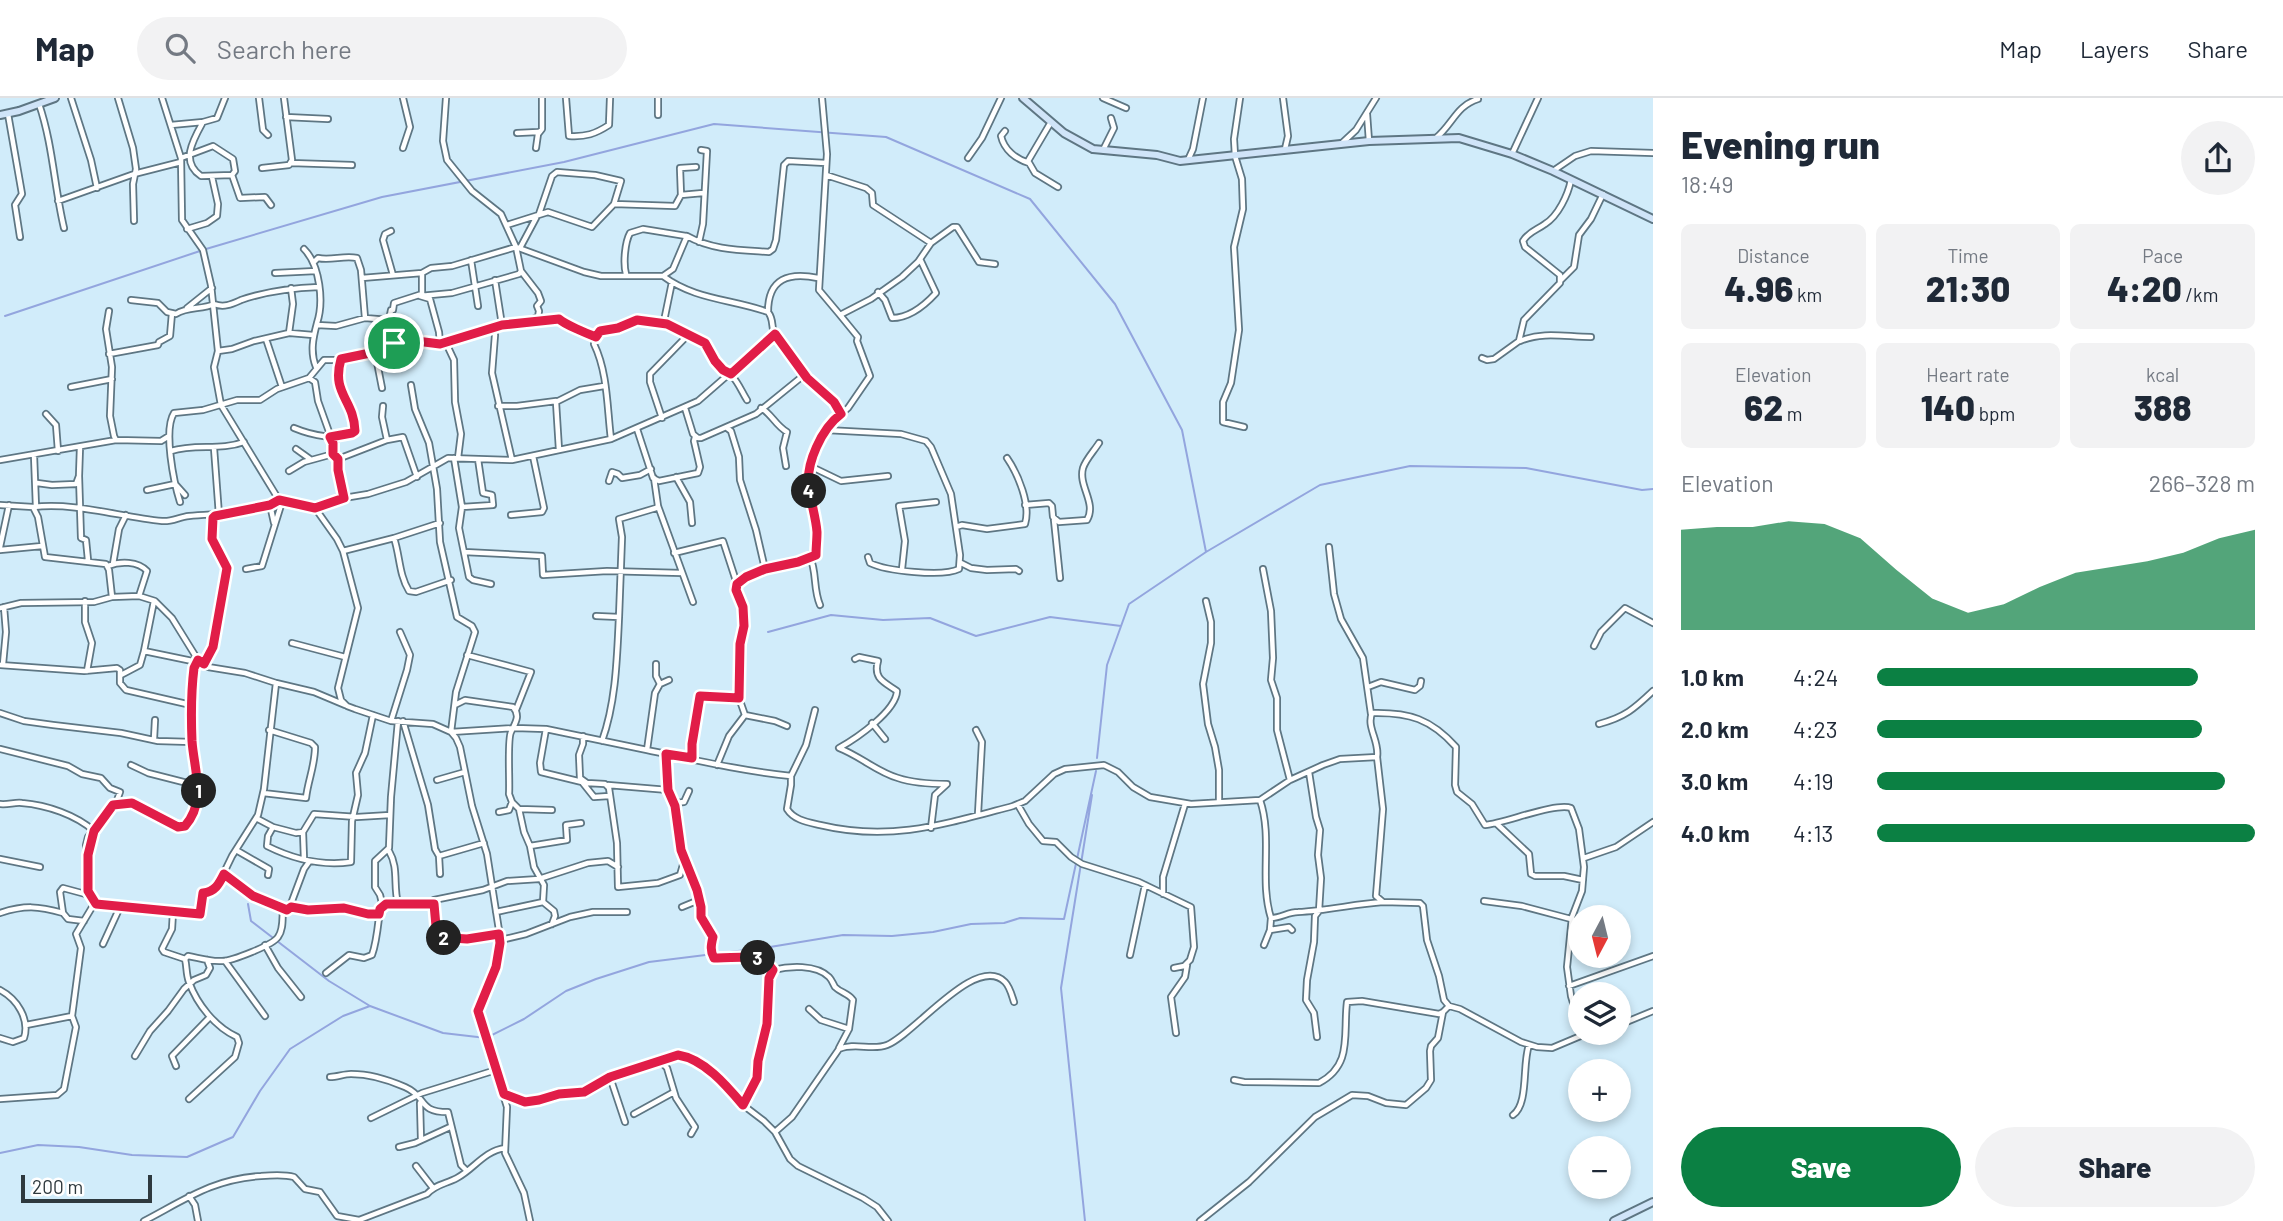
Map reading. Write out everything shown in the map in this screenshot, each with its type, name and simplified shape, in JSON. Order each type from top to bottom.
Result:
[{"type":"street","points":[[0,115],[55,98]]},
{"type":"street","points":[[71,98],[97,188]]},
{"type":"street","points":[[118,98],[133,148],[136,169],[134,221]]},
{"type":"street","points":[[162,98],[181,160],[181,213],[187,229],[203,250],[212,288],[218,351],[214,367],[221,405],[280,501],[262,566],[246,569]]},
{"type":"street","points":[[171,125],[217,118],[225,98]]},
{"type":"street","points":[[259,98],[263,130],[268,135]]},
{"type":"street","points":[[284,98],[292,150],[291,163]]},
{"type":"street","points":[[403,98],[410,127],[403,148]]},
{"type":"street","points":[[446,98],[443,141],[447,160],[472,191],[501,214],[507,225],[518,248],[521,271],[541,301],[537,306],[538,317],[528,321]]},
{"type":"street","points":[[536,148],[539,131],[542,129],[542,98]]},
{"type":"street","points":[[566,98],[569,136],[585,137],[609,125],[610,98]]},
{"type":"street","points":[[658,98],[658,115]]},
{"type":"street","points":[[737,584],[765,569],[816,555],[817,536],[809,489],[814,453],[826,430],[870,376],[857,341],[858,337],[819,290],[826,175],[822,98]]},
{"type":"street","points":[[968,158],[982,138],[1001,98]]},
{"type":"street","points":[[1023,98],[1084,145],[1102,151],[1188,160],[1369,141],[1459,138],[1553,171],[1653,219]]},
{"type":"street","points":[[1103,98],[1126,108]]},
{"type":"street","points":[[1188,160],[1193,149],[1203,98]]},
{"type":"street","points":[[1240,98],[1235,156],[1242,179],[1243,202],[1234,247],[1239,330],[1231,383],[1224,398],[1222,418],[1223,422],[1244,427]]},
{"type":"street","points":[[1283,98],[1288,136],[1285,149]]},
{"type":"street","points":[[1340,145],[1356,130],[1376,98]]},
{"type":"street","points":[[1512,155],[1538,98]]},
{"type":"street","points":[[1436,138],[1446,130],[1465,103],[1478,99]]},
{"type":"street","points":[[39,104],[53,154],[64,228]]},
{"type":"street","points":[[1368,109],[1369,141]]},
{"type":"street","points":[[8,114],[22,194],[15,205],[20,237]]},
{"type":"street","points":[[286,117],[328,119]]},
{"type":"street","points":[[1102,151],[1115,128],[1111,118]]},
{"type":"street","points":[[203,122],[191,142],[188,156],[197,173],[212,177],[232,175]]},
{"type":"street","points":[[1051,122],[1028,159],[1035,173],[1058,187]]},
{"type":"street","points":[[517,133],[539,131]]},
{"type":"street","points":[[1005,131],[1001,139],[1008,151],[1030,164]]},
{"type":"street","points":[[58,201],[181,160],[203,148],[213,146],[233,159],[232,175],[240,198],[265,197],[271,205]]},
{"type":"street","points":[[699,242],[703,224],[707,152],[701,150]]},
{"type":"street","points":[[1553,171],[1574,156],[1591,152],[1653,153]]},
{"type":"street","points":[[626,274],[624,266],[628,238],[630,233],[643,229],[687,236],[725,250],[733,248],[769,252],[776,240],[784,165],[788,161],[797,160],[826,163]]},
{"type":"street","points":[[262,169],[291,163],[352,165]]},
{"type":"street","points":[[614,204],[675,206],[681,194],[680,168],[696,167]]},
{"type":"street","points":[[507,225],[538,214],[548,212],[592,227],[614,204],[620,180],[557,172],[552,176],[538,214],[518,248]]},
{"type":"street","points":[[826,175],[866,188],[872,193],[873,205],[931,243]]},
{"type":"street","points":[[187,229],[207,223],[217,216],[218,204],[212,177]]},
{"type":"street","points":[[1561,281],[1560,275],[1525,247],[1523,241],[1554,216],[1570,187],[1571,179]]},
{"type":"street","points":[[681,194],[703,193]]},
{"type":"street","points":[[1519,341],[1524,320],[1574,267],[1579,235],[1591,219],[1603,194]]},
{"type":"street","points":[[840,315],[871,299],[902,276],[920,259],[931,243],[956,227],[979,262],[995,264]]},
{"type":"street","points":[[391,231],[385,234],[383,240],[393,275]]},
{"type":"street","points":[[663,276],[673,269],[687,236]]},
{"type":"street","points":[[362,278],[422,273],[440,266],[452,266],[518,248],[601,276],[663,276],[698,295],[768,312]]},
{"type":"street","points":[[304,249],[312,257],[318,287],[317,325],[313,335],[312,352],[316,367]]},
{"type":"street","points":[[314,263],[318,258],[330,260],[354,256],[360,263],[365,318]]},
{"type":"street","points":[[878,292],[886,300],[892,318],[900,318],[916,311],[936,293],[920,259]]},
{"type":"street","points":[[471,260],[478,306]]},
{"type":"street","points":[[275,274],[316,271]]},
{"type":"street","points":[[389,320],[394,303],[475,287],[519,274],[521,271]]},
{"type":"street","points":[[420,296],[423,288],[420,280],[422,273]]},
{"type":"street","points":[[818,278],[785,276],[772,294],[768,312],[774,322],[775,334],[804,374],[834,402],[841,414]]},
{"type":"street","points":[[495,280],[502,325]]},
{"type":"street","points":[[667,324],[664,321],[672,282]]},
{"type":"street","points":[[214,304],[222,307],[259,294],[291,288],[318,287]]},
{"type":"street","points":[[131,300],[158,303],[176,314],[187,309],[212,288]]},
{"type":"street","points":[[289,333],[293,304],[291,288]]},
{"type":"street","points":[[420,296],[430,299],[443,343],[454,360],[461,434],[456,458],[462,506],[459,528],[469,577],[491,583]]},
{"type":"street","points":[[187,309],[207,308],[214,304]]},
{"type":"street","points":[[109,311],[106,329],[112,379],[110,416],[116,440]]},
{"type":"street","points":[[109,354],[158,345],[170,336],[172,313]]},
{"type":"street","points":[[317,325],[336,326],[365,318],[389,320],[392,321],[394,343]]},
{"type":"street","points":[[180,502],[169,436],[174,413],[237,400],[260,400],[282,387],[309,377],[324,360],[375,352],[394,343],[409,340],[443,343],[455,337],[502,325],[559,319],[596,337]]},
{"type":"street","points":[[611,439],[608,401],[600,358],[594,344],[600,331],[618,328],[637,320],[667,324],[705,343],[715,361],[731,374],[747,400]]},
{"type":"street","points":[[493,328],[495,335],[492,373],[512,460]]},
{"type":"street","points":[[218,351],[289,333],[313,335]]},
{"type":"street","points":[[662,418],[650,382],[650,374],[688,334]]},
{"type":"street","points":[[0,505],[127,514],[166,522],[191,516],[217,516],[280,501],[315,508],[344,498],[386,489],[417,477],[441,461],[456,458],[512,460],[611,439],[698,401],[775,334]]},
{"type":"street","points":[[1482,358],[1494,359],[1519,341],[1544,334],[1591,337]]},
{"type":"street","points":[[266,339],[282,387]]},
{"type":"street","points":[[375,352],[382,388]]},
{"type":"street","points":[[294,428],[330,437],[355,431],[352,412],[338,381],[341,359]]},
{"type":"street","points":[[695,437],[701,438],[756,414],[804,374]]},
{"type":"street","points":[[309,377],[315,382],[318,401],[333,443],[333,454],[338,459],[344,498]]},
{"type":"street","points":[[71,387],[112,379]]},
{"type":"street","points":[[411,384],[415,409],[427,436],[433,466],[440,542],[451,580],[457,617],[474,629],[454,706],[451,732]]},
{"type":"street","points":[[498,406],[517,407],[556,401],[580,390],[604,386]]},
{"type":"street","points":[[556,401],[559,450]]},
{"type":"street","points":[[383,406],[382,418],[387,440]]},
{"type":"street","points":[[653,478],[659,481],[695,475],[700,471],[695,437],[685,408]]},
{"type":"street","points":[[761,408],[767,411],[777,427],[787,432],[783,448],[786,466]]},
{"type":"street","points":[[46,414],[56,425],[58,451]]},
{"type":"street","points":[[727,428],[731,431],[739,457],[740,480],[765,569]]},
{"type":"street","points":[[637,429],[651,469],[658,506],[693,602]]},
{"type":"street","points":[[826,430],[901,433],[926,441],[946,478],[957,527],[961,562],[959,569],[929,574],[877,566],[870,563],[868,557]]},
{"type":"street","points":[[0,460],[116,440],[161,440],[169,436]]},
{"type":"street","points":[[338,459],[387,440],[404,437],[417,477]]},
{"type":"street","points":[[171,452],[191,446],[214,448],[244,442]]},
{"type":"street","points":[[1054,519],[1059,522],[1088,518],[1090,505],[1082,472],[1099,443]]},
{"type":"street","points":[[80,447],[81,538],[86,540],[88,560]]},
{"type":"street","points":[[214,448],[217,516]]},
{"type":"street","points":[[296,449],[307,458],[314,459]]},
{"type":"street","points":[[289,471],[314,459],[333,454]]},
{"type":"street","points":[[34,455],[37,483],[35,507],[43,555],[47,558],[142,566],[146,569],[139,596]]},
{"type":"street","points":[[510,515],[537,514],[544,508],[533,456]]},
{"type":"street","points":[[957,527],[1023,525],[1027,519],[1025,505],[1015,473],[1007,458]]},
{"type":"street","points":[[462,506],[493,505],[492,495],[483,493],[478,459]]},
{"type":"street","points":[[812,467],[841,481],[888,476]]},
{"type":"street","points":[[609,481],[612,472],[622,478],[640,475],[651,469]]},
{"type":"street","points":[[37,483],[76,484],[79,476]]},
{"type":"street","points":[[676,477],[690,502],[692,523]]},
{"type":"street","points":[[148,490],[175,484]]},
{"type":"street","points":[[175,484],[184,495]]},
{"type":"street","points":[[902,569],[905,541],[899,506],[936,502]]},
{"type":"street","points":[[1025,505],[1049,503],[1052,506],[1060,578]]},
{"type":"street","points":[[9,505],[0,548],[42,546]]},
{"type":"street","points":[[270,505],[274,524]]},
{"type":"street","points":[[602,741],[616,673],[622,537],[619,519],[658,506]]},
{"type":"street","points":[[315,508],[337,539],[342,551],[358,613],[338,688],[341,699],[347,706]]},
{"type":"street","points":[[112,597],[111,565],[119,529],[127,514]]},
{"type":"street","points":[[204,664],[213,647],[227,568],[212,537],[212,520],[217,516]]},
{"type":"street","points":[[342,551],[440,523]]},
{"type":"street","points":[[394,538],[400,556],[400,569],[409,591],[416,592],[451,580]]},
{"type":"street","points":[[674,553],[723,541],[743,607],[739,698],[745,715]]},
{"type":"street","points":[[1329,547],[1334,594],[1341,619],[1363,659],[1370,723],[1379,753],[1377,757],[1383,809],[1376,896],[1383,902]]},
{"type":"street","points":[[464,552],[542,556],[543,575],[607,571],[682,572]]},
{"type":"street","points":[[810,557],[815,573],[815,593],[820,605]]},
{"type":"street","points":[[961,562],[971,568],[1019,571]]},
{"type":"street","points":[[1263,569],[1271,611],[1271,680],[1277,698],[1277,730],[1290,780]]},
{"type":"street","points":[[191,705],[126,690],[120,683],[121,675],[117,668],[87,671],[1,664],[6,632],[2,608],[21,603],[105,601],[112,597],[139,596],[153,601],[172,618],[198,661]]},
{"type":"street","points":[[85,601],[85,622],[92,643],[87,671]]},
{"type":"street","points":[[121,675],[140,665],[153,601]]},
{"type":"street","points":[[1206,601],[1211,622],[1211,643],[1204,674],[1204,690],[1208,724],[1219,770],[1219,802]]},
{"type":"street","points":[[1594,646],[1601,632],[1625,608],[1653,623]]},
{"type":"street","points":[[596,615],[619,617]]},
{"type":"street","points":[[391,721],[410,655],[400,632]]},
{"type":"street","points":[[292,643],[345,657]]},
{"type":"street","points":[[144,651],[198,661],[216,670],[245,673],[314,692],[391,721],[433,724],[451,732],[456,738],[484,843],[500,943],[496,967],[478,1011],[504,1094],[508,1119],[505,1148],[507,1158],[524,1193],[530,1221]]},
{"type":"street","points":[[467,655],[531,672],[510,734],[509,794],[519,809],[534,867],[544,885],[543,902]]},
{"type":"street","points":[[855,659],[859,657],[878,661],[878,678],[897,691],[897,697],[886,713],[839,748],[895,778],[947,784],[935,795],[932,828]]},
{"type":"street","points":[[116,803],[132,803],[181,827],[185,826],[191,816],[199,786],[192,743],[191,705],[194,668],[198,661]]},
{"type":"street","points":[[656,664],[656,676],[660,684]]},
{"type":"street","points":[[647,750],[655,693],[660,684],[669,680]]},
{"type":"street","points":[[1368,687],[1381,682],[1415,690],[1420,687],[1421,681]]},
{"type":"street","points":[[94,904],[200,914],[203,893],[210,893],[217,887],[256,818],[263,793],[276,683]]},
{"type":"street","points":[[328,698],[338,688]]},
{"type":"street","points":[[1599,724],[1617,720],[1633,710],[1653,691]]},
{"type":"street","points":[[692,758],[700,696],[739,698]]},
{"type":"street","points":[[454,706],[460,700],[465,700],[513,707],[516,710]]},
{"type":"street","points":[[816,710],[806,745],[790,776],[787,809],[793,816],[804,821],[857,833],[932,828],[1018,805],[1060,770],[1099,765],[1118,772],[1133,787],[1150,797],[1185,804],[1260,800],[1290,780],[1340,759],[1377,757]]},
{"type":"street","points":[[0,713],[24,721],[192,743]]},
{"type":"street","points":[[1371,714],[1403,714],[1426,721],[1438,730],[1455,747],[1454,785],[1457,792],[1472,804],[1485,825],[1563,805],[1571,808],[1579,829],[1584,858],[1583,880],[1576,905]]},
{"type":"street","points":[[273,827],[267,846],[307,861],[351,862],[353,816],[357,803],[356,773],[365,753],[373,715]]},
{"type":"street","points":[[745,715],[787,726]]},
{"type":"street","points":[[717,765],[729,736],[745,715]]},
{"type":"street","points":[[154,739],[155,720]]},
{"type":"street","points":[[398,904],[394,889],[396,863],[389,851],[400,721]]},
{"type":"street","points":[[400,721],[428,805],[440,874]]},
{"type":"street","points":[[872,723],[885,739]]},
{"type":"street","points":[[451,732],[546,729],[746,771],[790,776]]},
{"type":"street","points":[[546,729],[541,772],[582,782],[668,790]]},
{"type":"street","points":[[263,793],[306,798],[308,782],[315,764],[315,747],[311,743],[269,730]]},
{"type":"street","points":[[976,730],[982,742],[978,814]]},
{"type":"street","points":[[583,736],[579,760],[580,778],[594,797],[609,796]]},
{"type":"street","points":[[0,750],[68,766],[82,774],[101,778],[110,788],[120,792],[116,803],[88,837],[86,845],[89,895],[94,904]]},
{"type":"street","points":[[666,754],[668,790],[674,803],[684,861],[699,900],[701,917],[713,937],[710,949],[714,958],[758,958],[767,962],[773,970]]},
{"type":"street","points":[[131,765],[148,773],[199,786]]},
{"type":"street","points":[[437,780],[465,772]]},
{"type":"street","points":[[1309,772],[1320,830],[1319,911],[1315,916],[1306,1000],[1314,1013],[1317,1037]]},
{"type":"street","points":[[608,785],[617,843],[617,885],[621,887],[658,883],[681,872],[684,861]]},
{"type":"street","points":[[674,803],[684,802],[689,791]]},
{"type":"street","points":[[1260,800],[1265,829],[1266,900],[1271,918],[1264,945]]},
{"type":"street","points":[[0,804],[18,802],[47,807],[86,824],[94,831]]},
{"type":"street","points":[[499,812],[509,810],[512,802]]},
{"type":"street","points":[[1163,894],[1163,877],[1185,804]]},
{"type":"street","points":[[1018,805],[1041,839],[1056,842],[1081,863],[1146,885],[1188,905],[1192,911],[1194,947],[1190,960],[1174,968]]},
{"type":"street","points":[[519,809],[552,810]]},
{"type":"street","points":[[291,907],[307,861],[303,832],[314,814],[357,817],[390,815]]},
{"type":"street","points":[[256,818],[273,827],[303,832]]},
{"type":"street","points":[[530,846],[567,841],[566,825],[581,823]]},
{"type":"street","points":[[1497,824],[1529,854],[1531,874],[1583,880]]},
{"type":"street","points":[[1584,858],[1616,847],[1652,824]]},
{"type":"street","points":[[439,856],[484,843]]},
{"type":"street","points":[[236,850],[269,869],[268,875]]},
{"type":"street","points":[[389,851],[375,861],[375,887],[382,902],[434,904]]},
{"type":"street","points":[[0,859],[40,867]]},
{"type":"street","points":[[499,934],[467,939],[437,937],[434,904],[437,898],[492,887],[507,881],[540,879],[588,863],[608,861],[618,867]]},
{"type":"street","points":[[224,874],[253,896],[283,909],[344,908],[379,914]]},
{"type":"street","points":[[1130,955],[1146,885]]},
{"type":"street","points":[[85,921],[68,919],[63,913],[60,892],[63,888],[89,895]]},
{"type":"street","points":[[682,906],[699,900]]},
{"type":"street","points":[[1484,901],[1522,906],[1568,918]]},
{"type":"street","points":[[496,912],[543,902]]},
{"type":"street","points":[[543,902],[554,911],[551,925]]},
{"type":"street","points":[[1271,918],[1331,907],[1383,902],[1420,903],[1423,906],[1427,940],[1444,1000],[1449,1006],[1460,1009],[1529,1045],[1552,1048],[1568,1041]]},
{"type":"street","points":[[0,1099],[57,1095],[64,1089],[76,1027],[72,1016],[81,948],[75,934],[94,904]]},
{"type":"street","points":[[326,973],[349,955],[364,958],[372,955],[380,909],[386,904]]},
{"type":"street","points":[[0,913],[20,906],[30,906],[63,913]]},
{"type":"street","points":[[103,944],[120,907]]},
{"type":"street","points":[[173,912],[172,929],[162,950],[164,952],[185,959],[188,956],[225,961],[278,939],[282,929],[283,909]]},
{"type":"street","points":[[500,943],[570,917],[593,912],[627,912]]},
{"type":"street","points":[[1270,930],[1292,930]]},
{"type":"street","points":[[265,945],[278,968],[301,997]]},
{"type":"street","points":[[1580,982],[1653,956]]},
{"type":"street","points":[[1568,957],[1569,982]]},
{"type":"street","points":[[185,959],[190,984],[210,1017],[224,1031],[239,1039],[237,1054],[189,1099]]},
{"type":"street","points":[[135,1056],[150,1031],[190,984],[206,975],[210,968],[207,959]]},
{"type":"street","points":[[225,961],[265,1016]]},
{"type":"street","points":[[1176,1033],[1171,997],[1185,977],[1186,964]]},
{"type":"street","points":[[743,1105],[757,1078],[758,1061],[767,1024],[769,978],[773,970],[785,967],[803,968],[829,977],[837,990],[849,994],[853,1000],[849,1029],[839,1049],[792,1117],[775,1132]]},
{"type":"street","points":[[839,1049],[854,1045],[888,1044],[927,1017],[962,984],[980,978],[999,977],[1008,985],[1014,1002]]},
{"type":"street","points":[[0,990],[12,998],[26,1025],[24,1038],[21,1040],[8,1042],[0,1038]]},
{"type":"street","points":[[1234,1080],[1319,1083],[1327,1079],[1339,1068],[1342,1059],[1347,1002],[1362,1001],[1431,1013],[1443,1012]]},
{"type":"street","points":[[1200,1221],[1249,1182],[1293,1142],[1315,1117],[1352,1095],[1368,1096],[1386,1104],[1406,1105],[1413,1100],[1431,1080],[1431,1046],[1438,1038],[1443,1012],[1449,1006]]},
{"type":"street","points":[[810,1009],[821,1020],[849,1029]]},
{"type":"street","points":[[1631,1020],[1653,1011]]},
{"type":"street","points":[[26,1025],[72,1016]]},
{"type":"street","points":[[176,1066],[172,1056],[210,1017]]},
{"type":"street","points":[[1513,1115],[1520,1110],[1523,1103],[1522,1087],[1529,1045]]},
{"type":"street","points":[[504,1094],[525,1102],[559,1094],[584,1092],[610,1077],[674,1056],[685,1057],[709,1070],[743,1105],[775,1132],[790,1159],[798,1166],[863,1198],[877,1207],[888,1221]]},
{"type":"street","points":[[661,1062],[667,1068],[674,1092],[695,1127],[691,1134]]},
{"type":"street","points":[[371,1118],[404,1100],[496,1070]]},
{"type":"street","points":[[330,1077],[351,1074],[370,1076],[406,1087],[419,1097],[426,1108],[436,1113],[448,1112],[461,1165],[466,1170]]},
{"type":"street","points":[[610,1077],[625,1122]]},
{"type":"street","points":[[634,1114],[674,1092]]},
{"type":"street","points":[[419,1097],[421,1140]]},
{"type":"street","points":[[399,1147],[450,1127]]},
{"type":"street","points":[[144,1221],[189,1195],[241,1177],[290,1176],[304,1189],[324,1195],[337,1216],[359,1221],[427,1194],[433,1188],[458,1177],[486,1155],[505,1148]]},
{"type":"street","points":[[416,1166],[433,1188]]},
{"type":"street","points":[[189,1195],[195,1205],[198,1221]]},
{"type":"street","points":[[1614,1221],[1653,1202]]},
{"type":"waterway","points":[[206,249],[382,197],[564,162],[714,124],[886,137],[1030,199],[1115,304],[1182,430],[1206,552]]},
{"type":"waterway","points":[[5,316],[200,251]]},
{"type":"waterway","points":[[1097,758],[1107,665],[1129,604],[1206,552],[1320,485],[1410,466],[1526,468],[1642,490],[1653,489]]},
{"type":"waterway","points":[[768,632],[831,615],[883,620],[930,618],[976,636],[1050,617],[1121,626]]},
{"type":"waterway","points":[[0,1153],[38,1145],[79,1147],[132,1155],[187,1157],[233,1137],[260,1091],[290,1049],[343,1016],[370,1006],[443,1033],[486,1038],[524,1019],[566,991],[649,962],[843,935],[892,936],[933,932],[971,924],[1004,923],[1020,918],[1064,919],[1096,771]]},
{"type":"waterway","points":[[1085,1221],[1061,988],[1092,795]]},
{"type":"waterway","points":[[248,904],[251,921],[329,981],[370,1006]]},
{"type":"route","points":[[559,319],[596,337],[600,331],[618,328],[637,320],[667,324],[699,338],[709,347],[715,361],[723,370],[731,374],[775,334],[807,378],[834,402],[841,413],[829,424],[814,453],[809,478],[817,528],[816,555],[765,569],[737,584],[736,590],[743,607],[744,626],[740,644],[739,698],[700,696],[692,758],[666,754],[668,790],[675,806],[681,850],[697,890],[701,917],[713,937],[710,949],[712,955],[714,958],[758,958],[767,962],[773,970],[769,978],[767,1024],[758,1061],[757,1078],[748,1090],[743,1105],[706,1068],[678,1055],[610,1077],[584,1092],[569,1092],[525,1102],[504,1094],[478,1011],[496,967],[499,934],[467,939],[437,937],[434,904],[386,904],[379,914],[344,908],[308,910],[291,907],[287,910],[253,896],[224,874],[217,887],[210,893],[203,893],[200,914],[96,904],[89,895],[88,855],[94,831],[113,805],[132,803],[181,827],[189,822],[196,802],[199,786],[192,743],[191,705],[194,668],[198,660],[204,664],[213,647],[227,568],[218,546],[212,539],[213,518],[270,505],[279,500],[315,508],[344,498],[338,459],[333,454],[330,437],[355,431],[352,412],[338,381],[341,359],[375,352],[394,343],[409,340],[440,344],[455,337],[502,325],[559,319]]}]
